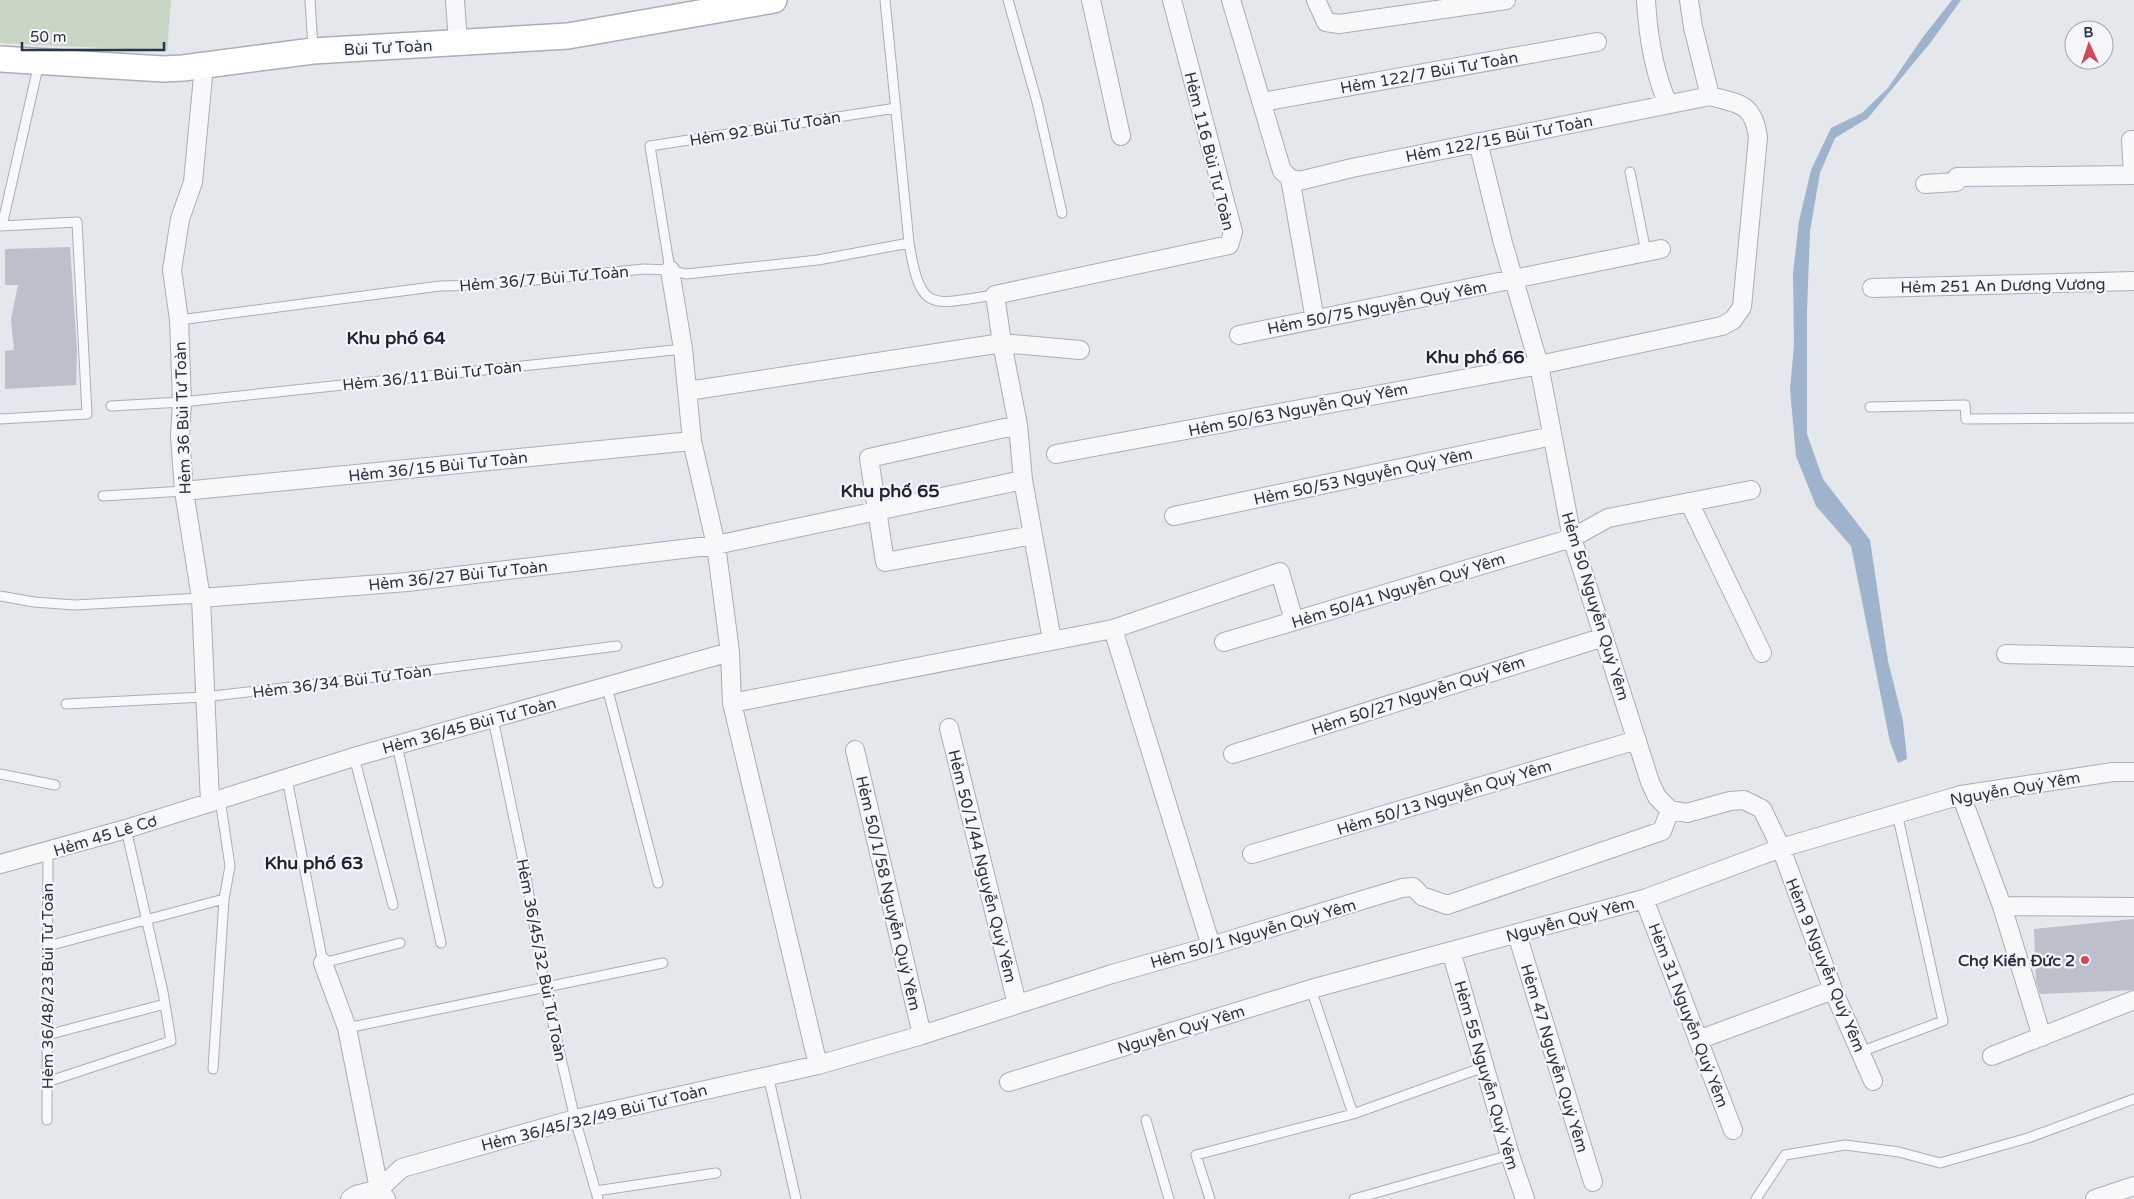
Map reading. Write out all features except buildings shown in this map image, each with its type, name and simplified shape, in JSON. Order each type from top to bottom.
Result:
[{"type":"street","points":[[455,0],[458,43]]},
{"type":"street","name":"Bùi Tư Toàn","points":[[0,59],[39,63],[163,69],[204,66],[313,51],[568,36],[692,10],[774,0]]},
{"type":"street","points":[[1091,0],[1121,136]]},
{"type":"street","name":"Hẻm 116 Bùi Tư Toàn","points":[[995,295],[1229,245],[1233,232],[1172,0]]},
{"type":"street","points":[[1231,0],[1282,171],[1290,178],[1315,320]]},
{"type":"street","points":[[1316,0],[1326,22],[1339,24],[1481,2],[1506,0]]},
{"type":"street","points":[[1646,0],[1655,63],[1668,104]]},
{"type":"street","points":[[1689,0],[1693,27],[1710,96]]},
{"type":"street","name":"Hẻm 122/7 Bùi Tư Toàn","points":[[1262,102],[1597,42]]},
{"type":"street","name":"Hẻm 36 Bùi Tư Toàn","points":[[204,66],[192,182],[180,219],[172,270],[179,320],[182,402],[180,436],[184,491],[200,598],[204,697],[215,801]]},
{"type":"street","name":"Hẻm 122/15 Bùi Tư Toàn","points":[[1290,178],[1299,181],[1352,168],[1710,96]]},
{"type":"street","name":"Hẻm 50/63 Nguyễn Quý Yêm","points":[[1056,454],[1539,364],[1722,326],[1732,320],[1742,306],[1758,137],[1755,120],[1746,108],[1710,96]]},
{"type":"street","points":[[1925,184],[1956,182],[1957,177],[2133,175],[2131,140],[2134,140]]},
{"type":"street","name":"Hẻm 50 Nguyễn Quý Yêm","points":[[1478,142],[1514,280],[1539,364],[1572,538],[1657,797],[1670,810]]},
{"type":"street","name":"Hẻm 50/75 Nguyễn Quý Yêm","points":[[1239,335],[1653,250]]},
{"type":"street","points":[[670,270],[683,349],[692,442],[716,545],[730,652],[732,703],[818,1064]]},
{"type":"street","name":"Hẻm 251 An Dương Vương","points":[[1872,288],[2134,281]]},
{"type":"street","points":[[995,295],[1018,425],[1023,480],[1052,640]]},
{"type":"street","points":[[688,391],[1002,343],[1080,350]]},
{"type":"street","points":[[1018,425],[869,458],[876,510],[885,562],[1033,535]]},
{"type":"street","name":"Hẻm 50/53 Nguyễn Quý Yêm","points":[[1174,516],[1552,436]]},
{"type":"street","name":"Hẻm 36/15 Bùi Tư Toàn","points":[[184,491],[692,442]]},
{"type":"street","name":"Hẻm 36/27 Bùi Tư Toàn","points":[[200,598],[407,582],[716,545],[1023,480]]},
{"type":"street","name":"Hẻm 50/41 Nguyễn Quý Yêm","points":[[1224,642],[1572,538],[1608,518],[1752,490]]},
{"type":"street","points":[[1689,502],[1762,653]]},
{"type":"street","points":[[732,703],[1113,629],[1280,572],[1294,621]]},
{"type":"street","points":[[1113,629],[1211,946]]},
{"type":"street","name":"Hẻm 50/27 Nguyễn Quý Yêm","points":[[1233,754],[1604,637]]},
{"type":"street","name":"Hẻm 36/45 Bùi Tư Toàn","points":[[215,801],[354,757],[730,652]]},
{"type":"street","points":[[2006,654],[2134,657]]},
{"type":"street","name":"Hẻm 50/1/44 Nguyễn Quý Yêm","points":[[949,728],[1017,1004]]},
{"type":"street","name":"Hẻm 50/13 Nguyễn Quý Yêm","points":[[1252,854],[1637,740]]},
{"type":"street","name":"Hẻm 50/1/58 Nguyễn Quý Yêm","points":[[855,750],[922,1035]]},
{"type":"street","name":"Nguyễn Quý Yêm","points":[[1008,1082],[1312,989],[1644,899],[1780,848],[1960,794],[2113,772],[2134,772]]},
{"type":"street","points":[[1960,794],[2002,906],[2042,1037]]},
{"type":"street","points":[[1670,810],[1688,813],[1730,801],[1744,800],[1762,809],[1780,848]]},
{"type":"street","name":"Hẻm 45 Lê Cơ","points":[[0,864],[48,852],[215,801]]},
{"type":"street","name":"Hẻm 50/1 Nguyễn Quý Yêm","points":[[818,1064],[922,1035],[1112,974],[1402,888],[1413,887],[1422,896],[1447,905],[1662,831],[1670,810]]},
{"type":"street","name":"Hẻm 9 Nguyễn Quý Yêm","points":[[1780,848],[1833,990],[1873,1081]]},
{"type":"street","name":"Hẻm 31 Nguyễn Quý Yêm","points":[[1644,899],[1733,1130]]},
{"type":"street","points":[[2002,906],[2134,907]]},
{"type":"street","name":"Hẻm 47 Nguyễn Quý Yêm","points":[[1517,934],[1593,1182]]},
{"type":"street","name":"Hẻm 55 Nguyễn Quý Yêm","points":[[1451,951],[1510,1155],[1525,1199]]},
{"type":"street","points":[[323,963],[347,1028],[382,1194],[356,1195],[350,1199]]},
{"type":"street","points":[[1698,1040],[1833,990]]},
{"type":"street","points":[[1992,1056],[2134,1000]]},
{"type":"street","name":"Hẻm 36/45/32/49 Bùi Tư Toàn","points":[[382,1194],[402,1168],[575,1119],[818,1064]]},
{"type":"street","points":[[2095,1199],[2134,1186]]},
{"type":"lane","points":[[310,0],[313,51]]},
{"type":"lane","points":[[885,0],[909,243],[914,272],[922,293],[940,303],[995,295]]},
{"type":"lane","points":[[1008,0],[1037,102],[1062,213]]},
{"type":"lane","points":[[0,419],[87,414],[77,222],[1,226],[39,63]]},
{"type":"lane","name":"Hẻm 92 Bùi Tư Toàn","points":[[670,270],[650,146],[896,108]]},
{"type":"lane","points":[[1630,172],[1653,250]]},
{"type":"lane","name":"Hẻm 36/7 Bùi Tư Toàn","points":[[179,320],[440,286],[485,285],[644,269],[670,270],[686,274],[818,260],[909,243]]},
{"type":"lane","name":"Hẻm 36/11 Bùi Tư Toàn","points":[[111,406],[182,402],[683,349]]},
{"type":"lane","points":[[1870,407],[1965,405],[1966,419],[2134,418]]},
{"type":"lane","points":[[103,496],[184,491]]},
{"type":"lane","points":[[0,596],[34,602],[75,605],[200,598]]},
{"type":"lane","name":"Hẻm 36/34 Bùi Tư Toàn","points":[[66,704],[204,697],[617,646]]},
{"type":"lane","points":[[607,687],[658,883]]},
{"type":"lane","name":"Hẻm 36/45/32 Bùi Tư Toàn","points":[[493,719],[524,866],[545,989],[575,1119],[597,1195]]},
{"type":"lane","points":[[397,745],[441,943]]},
{"type":"lane","points":[[354,757],[393,905]]},
{"type":"lane","points":[[0,774],[55,785]]},
{"type":"lane","points":[[287,779],[323,963],[400,943]]},
{"type":"lane","points":[[213,1069],[224,899],[230,866],[215,801]]},
{"type":"lane","points":[[1860,1052],[1943,1021],[1897,813]]},
{"type":"lane","points":[[47,1082],[171,1041],[165,1004],[126,829]]},
{"type":"lane","name":"Hẻm 36/48/23 Bùi Tư Toàn","points":[[47,1120],[48,852]]},
{"type":"lane","points":[[48,946],[224,899]]},
{"type":"lane","points":[[347,1028],[545,989],[663,963]]},
{"type":"lane","points":[[1312,989],[1353,1114]]},
{"type":"lane","points":[[47,1035],[165,1004]]},
{"type":"lane","points":[[1210,1199],[1196,1155],[1353,1114],[1484,1067]]},
{"type":"lane","points":[[768,1074],[796,1199]]},
{"type":"lane","points":[[1756,1199],[1785,1155],[1846,1145],[1899,1152],[1940,1163],[2028,1138],[2134,1099]]},
{"type":"lane","points":[[1146,1120],[1170,1199]]},
{"type":"lane","points":[[1354,1199],[1510,1155]]},
{"type":"lane","points":[[597,1195],[716,1173]]},
{"type":"green space","points":[[0,0],[171,0],[167,51],[0,43]]},
{"type":"water","points":[[1952,0],[1961,0],[1931,42],[1868,118],[1835,138],[1820,173],[1810,231],[1807,312],[1807,434],[1823,479],[1870,540],[1888,661],[1903,721],[1907,759],[1898,763],[1890,742],[1851,546],[1816,506],[1796,456],[1790,389],[1794,345],[1793,273],[1799,221],[1811,170],[1831,128],[1862,113],[1888,88],[1923,37]]},
{"type":"place","name":"Chợ Kiến Đức 2","points":[[2085,960]]},
{"type":"district","name":"Khu phố 64","points":[[396,338]]},
{"type":"district","name":"Khu phố 66","points":[[1475,357]]},
{"type":"district","name":"Khu phố 65","points":[[890,491]]},
{"type":"district","name":"Khu phố 63","points":[[314,863]]}]
